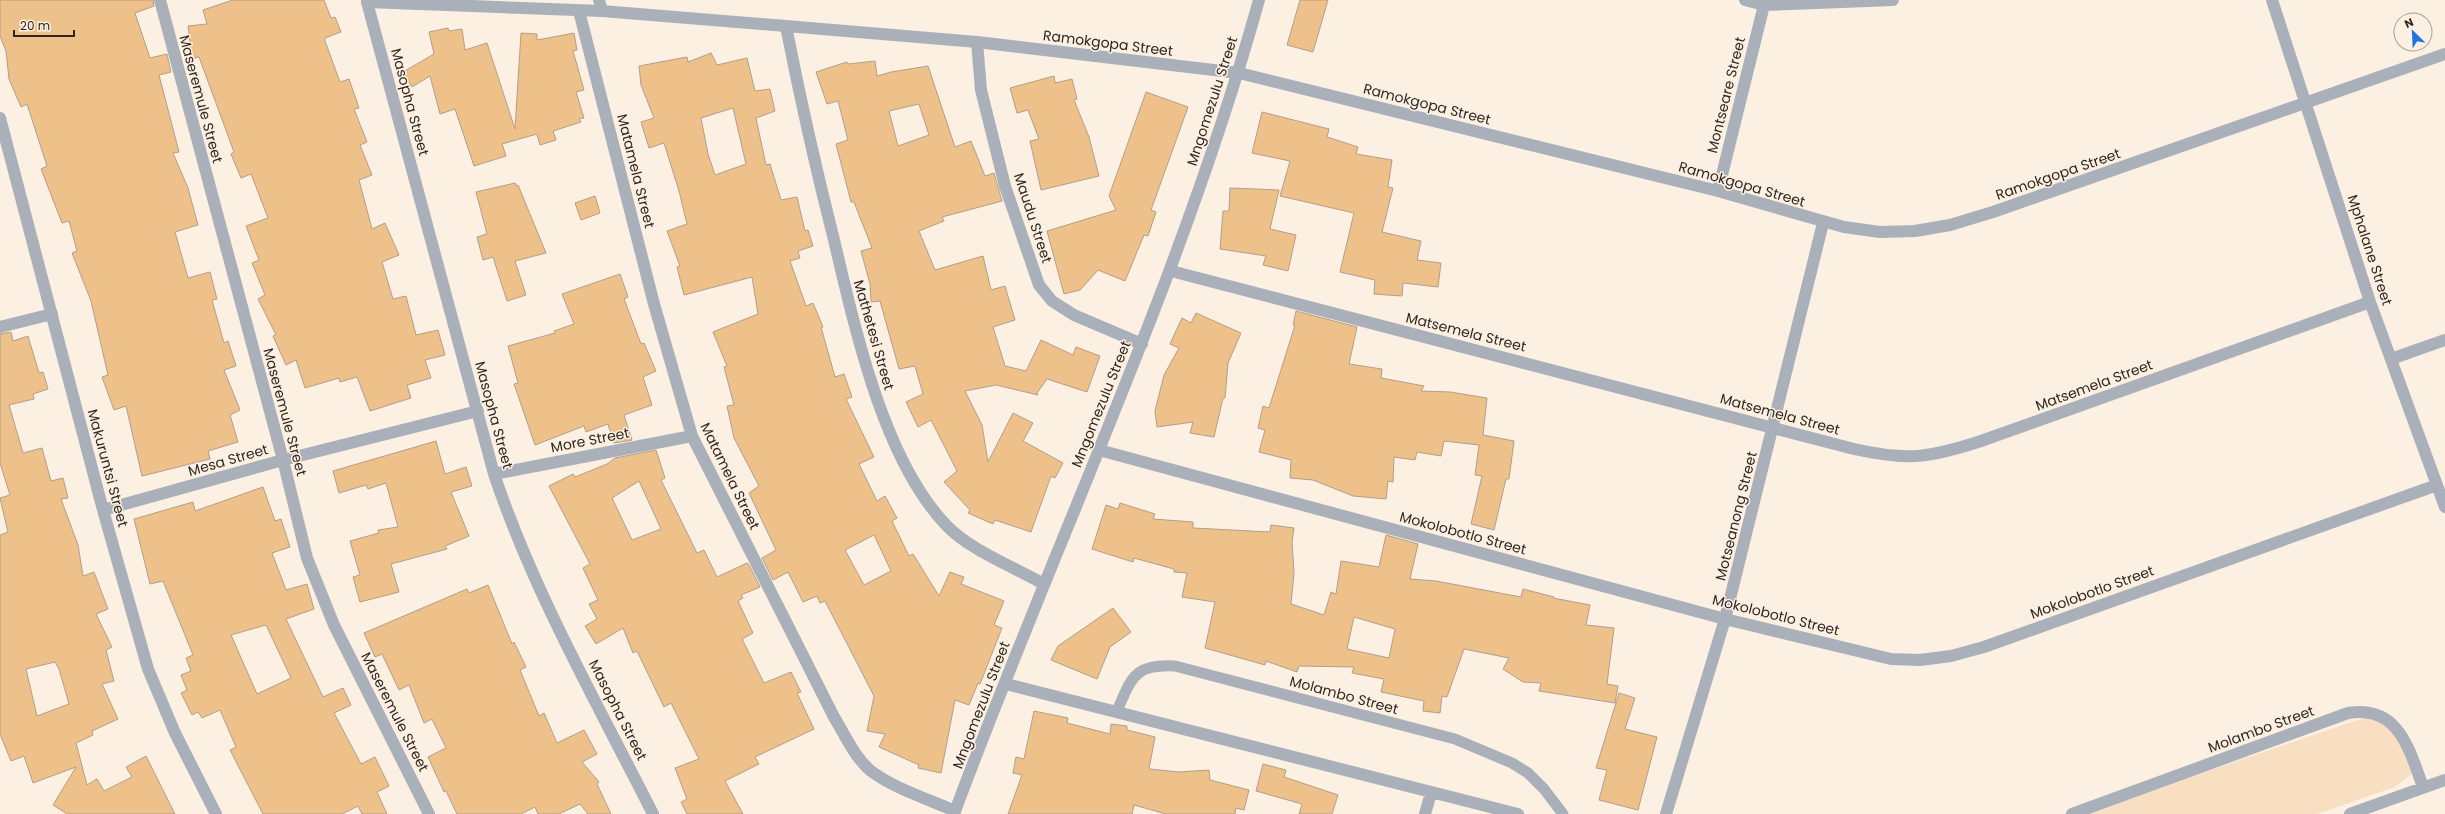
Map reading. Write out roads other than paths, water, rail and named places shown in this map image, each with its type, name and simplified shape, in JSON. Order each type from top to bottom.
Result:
[{"type":"street","name":"Maseremule Street","points":[[160,0],[283,460],[307,558],[322,597],[429,814]]},
{"type":"street","name":"Mngomezulu Street","points":[[955,812],[1044,584],[1171,271],[1239,73],[1260,0]]},
{"type":"street","points":[[1745,0],[1764,5],[1893,0]]},
{"type":"street","name":"Mphalane Street","points":[[2272,0],[2307,102],[2370,302],[2445,507]]},
{"type":"street","name":"Ramokgopa Street","points":[[367,1],[579,11],[600,6],[786,26],[977,42],[1239,73],[1718,191],[1823,223],[1880,232],[1915,231],[1950,225],[1993,212],[2445,54]]},
{"type":"street","name":"Masopha Street","points":[[367,1],[494,474],[510,520],[542,591],[654,814]]},
{"type":"street","name":"Montseare Street","points":[[1718,191],[1764,5]]},
{"type":"street","name":"Matamela Street","points":[[579,11],[654,304],[692,436],[834,717],[854,751],[871,770],[891,782],[955,812]]},
{"type":"street","name":"Mathetesi Street","points":[[786,26],[804,119],[846,293],[877,398],[895,442],[928,501],[948,527],[972,544],[1044,584]]},
{"type":"street","name":"Maudu Street","points":[[977,42],[981,90],[1006,186],[1039,285],[1052,301],[1074,315],[1142,344]]},
{"type":"street","name":"Makuruntsi Street","points":[[0,118],[103,510],[148,669],[175,733],[216,814]]},
{"type":"street","name":"Motseanong Street","points":[[1666,814],[1725,619],[1774,427],[1823,223]]},
{"type":"street","name":"Matsemela Street","points":[[1171,271],[1884,456],[1912,458],[1943,453],[2370,302]]},
{"type":"street","points":[[0,327],[52,314]]},
{"type":"street","points":[[2391,359],[2445,340]]},
{"type":"street","name":"Mesa Street","points":[[103,510],[283,460],[478,411]]},
{"type":"street","name":"More Street","points":[[494,474],[692,436]]},
{"type":"street","name":"Mokolobotlo Street","points":[[1099,450],[1725,619],[1891,658],[1920,660],[1951,656],[1991,644],[2437,485]]},
{"type":"street","points":[[1006,684],[1518,814]]},
{"type":"street","name":"Molambo Street","points":[[2072,814],[2340,716],[2358,712],[2380,715],[2400,733],[2408,746],[2423,788]]},
{"type":"street","points":[[2350,814],[2445,780]]},
{"type":"street","points":[[1425,814],[1431,793]]},
{"type":"lane","name":"Molambo Street","points":[[1117,711],[1132,679],[1142,670],[1157,666],[1175,666],[1455,739],[1512,763],[1528,773],[1544,789],[1562,814]]}]
